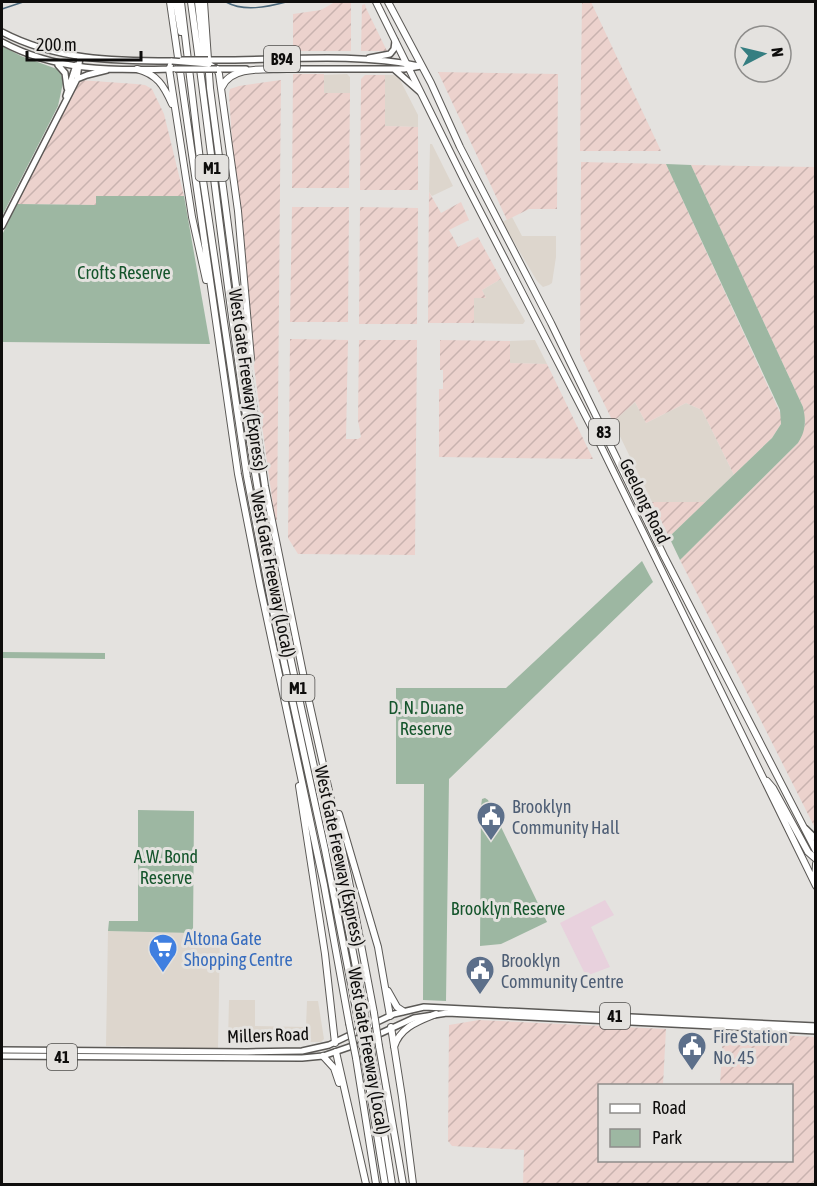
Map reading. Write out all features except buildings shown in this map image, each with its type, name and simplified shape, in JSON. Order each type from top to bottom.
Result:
[{"type":"highway","name":"West Gate Freeway (Local)","points":[[170,2],[240,484],[324,885],[356,1058],[376,1185]]},
{"type":"highway","points":[[176,2],[190,77]]},
{"type":"highway","name":"West Gate Freeway (Express)","points":[[181,2],[247,477],[274,621],[358,1020],[385,1185]]},
{"type":"highway","name":"West Gate Freeway (Express)","points":[[191,2],[255,472],[365,1016],[392,1185]]},
{"type":"highway","points":[[198,2],[210,88]]},
{"type":"highway","name":"West Gate Freeway (Local)","points":[[204,2],[210,88],[261,462],[348,876],[374,1013],[402,1185]]},
{"type":"highway","name":"83","points":[[376,2],[408,66]]},
{"type":"highway","name":"83","points":[[388,2],[421,66]]},
{"type":"highway","name":"Geelong Road","points":[[408,66],[541,326],[816,884]]},
{"type":"highway","name":"Geelong Road","points":[[421,66],[460,147],[550,320],[654,535],[816,851]]},
{"type":"highway","points":[[137,69],[148,72],[159,80],[171,102],[178,125]]},
{"type":"highway","points":[[172,69],[192,218],[212,301]]},
{"type":"highway","points":[[217,69],[238,211],[261,462]]},
{"type":"highway","points":[[221,88],[227,78],[236,73],[287,69]]},
{"type":"highway","points":[[541,326],[550,320]]},
{"type":"highway","points":[[279,676],[283,715],[298,785],[321,924],[335,1043]]},
{"type":"highway","points":[[743,735],[752,729]]},
{"type":"highway","points":[[325,774],[371,920],[381,959],[390,1016]]},
{"type":"highway","points":[[763,777],[772,786],[808,852],[816,859]]},
{"type":"highway","points":[[816,864],[816,884]]},
{"type":"highway","points":[[385,985],[397,1007],[403,1011]]},
{"type":"highway","points":[[394,1051],[399,1036],[408,1027],[436,1014]]},
{"type":"highway","points":[[391,1027],[413,1185]]},
{"type":"highway","points":[[336,1052],[366,1185]]},
{"type":"highway","points":[[323,1056],[334,1068],[354,1135]]},
{"type":"main road","name":"B94","points":[[2,32],[32,46],[80,57],[172,62],[178,60],[208,62],[356,59],[408,66]]},
{"type":"main road","points":[[356,69],[356,59],[387,55],[394,50],[395,40]]},
{"type":"main road","name":"B94","points":[[2,42],[30,56],[77,68],[393,69],[408,66]]},
{"type":"main road","points":[[63,106],[80,57]]},
{"type":"main road","points":[[287,59],[287,69]]},
{"type":"main road","points":[[172,62],[172,69]]},
{"type":"main road","points":[[208,62],[217,69]]},
{"type":"main road","points":[[58,64],[65,74],[67,90]]},
{"type":"main road","points":[[408,66],[421,66]]},
{"type":"main road","points":[[2,226],[77,79],[77,68]]},
{"type":"main road","points":[[77,79],[84,75],[113,69]]},
{"type":"main road","points":[[393,69],[403,75],[420,92]]},
{"type":"main road","points":[[803,826],[816,839]]},
{"type":"main road","name":"Millers Road","points":[[2,1056],[221,1055],[302,1051],[335,1043],[403,1011],[432,1007],[816,1026]]},
{"type":"main road","name":"Millers Road","points":[[2,1050],[303,1058],[336,1052],[414,1018],[460,1013],[816,1030]]},
{"type":"main road","points":[[390,1016],[391,1027]]},
{"type":"main road","points":[[335,1043],[336,1052]]},
{"type":"shaded area","points":[[335,2],[351,2],[351,51],[293,51],[293,14],[321,10]]},
{"type":"shaded area","points":[[582,2],[591,2],[661,151],[580,151]]},
{"type":"shaded area","points":[[365,4],[387,51],[361,51],[362,5]]},
{"type":"shaded area","points":[[438,72],[558,74],[557,209],[529,209],[507,220]]},
{"type":"shaded area","points":[[293,74],[324,74],[324,93],[350,93],[349,188],[292,188]]},
{"type":"shaded area","points":[[347,74],[350,77],[350,93],[324,93],[324,75]]},
{"type":"shaded area","points":[[365,75],[385,75],[385,126],[418,127],[418,190],[360,190],[361,79]]},
{"type":"shaded area","points":[[385,75],[394,75],[399,78],[418,115],[418,127],[385,126]]},
{"type":"shaded area","points":[[79,80],[145,85],[152,89],[164,114],[184,196],[97,196],[96,205],[17,204]]},
{"type":"shaded area","points":[[281,80],[277,520],[275,520],[247,316],[236,203],[229,94],[230,89],[239,86]]},
{"type":"shaded area","points":[[430,144],[453,186],[432,196],[429,192]]},
{"type":"shaded area","points":[[581,162],[666,164],[782,417],[781,424],[772,438],[734,475],[702,410],[686,403],[646,423],[635,402],[613,422],[580,354]]},
{"type":"shaded area","points":[[691,165],[815,167],[815,828],[680,560],[798,443],[805,424],[803,407]]},
{"type":"shaded area","points":[[429,192],[441,213],[461,202],[469,220],[449,230],[458,247],[478,237],[501,279],[482,290],[486,298],[474,298],[474,323],[428,323]]},
{"type":"shaded area","points":[[292,207],[349,207],[348,322],[290,322]]},
{"type":"shaded area","points":[[360,207],[418,208],[417,324],[359,324]]},
{"type":"shaded area","points":[[512,217],[522,236],[556,236],[556,257],[552,283],[549,285],[543,287],[537,281],[502,222]]},
{"type":"shaded area","points":[[501,279],[525,321],[523,324],[474,323],[474,298],[486,298],[482,290]]},
{"type":"shaded area","points":[[290,339],[348,340],[346,439],[361,437],[358,420],[359,340],[417,340],[415,555],[298,554],[288,538]]},
{"type":"shaded area","points":[[440,340],[510,341],[510,363],[547,364],[593,459],[439,457],[439,389],[443,389],[443,370],[440,370]]},
{"type":"shaded area","points":[[535,340],[547,364],[510,363],[510,341]]},
{"type":"shaded area","points":[[635,402],[646,423],[686,403],[702,410],[734,475],[706,502],[652,502],[613,422]]},
{"type":"shaded area","points":[[652,502],[706,502],[669,537]]},
{"type":"shaded area","points":[[605,900],[614,915],[591,927],[610,967],[586,976],[560,923]]},
{"type":"shaded area","name":"Altona Gate Shopping Centre","points":[[108,931],[220,933],[218,1049],[106,1046]]},
{"type":"shaded area","points":[[229,1000],[255,1000],[255,1026],[306,1027],[307,1001],[318,1001],[324,1039],[321,1042],[228,1042]]},
{"type":"shaded area","points":[[479,1020],[666,1029],[663,1084],[598,1084],[598,1162],[793,1162],[793,1084],[720,1084],[723,1032],[815,1037],[815,1184],[523,1184],[524,1150],[452,1146],[448,1141],[449,1025]]},
{"type":"green space","points":[[2,46],[21,56],[57,69],[63,83],[58,106],[2,216]]},
{"type":"green space","points":[[666,164],[691,165],[803,407],[805,421],[803,434],[798,443],[680,560],[669,537],[772,438],[781,424],[780,410]]},
{"type":"green space","name":"Crofts Reserve","points":[[96,196],[184,196],[210,344],[2,342],[2,235],[17,204],[96,205]]},
{"type":"green space","name":"D. N. Duane Reserve","points":[[642,561],[653,582],[449,779],[446,1001],[423,1000],[424,784],[396,784],[396,688],[506,688]]},
{"type":"green space","points":[[2,652],[105,653],[105,659],[2,658]]},
{"type":"green space","name":"Brooklyn Reserve","points":[[485,798],[547,922],[501,944],[480,946],[481,806],[482,799]]},
{"type":"green space","name":"A.W. Bond Reserve","points":[[138,810],[194,811],[193,933],[108,931],[109,921],[138,921]]},
{"type":"waterway","points":[[2,9],[23,2]]},
{"type":"waterway","points":[[226,2],[248,8],[286,2]]},
{"type":"place","name":"Brooklyn Community Hall","points":[[491,842]]},
{"type":"place","name":"Altona Gate Shopping Centre","points":[[163,974]]},
{"type":"place","name":"Brooklyn Community Centre","points":[[480,996]]},
{"type":"place","name":"Fire Station No. 45","points":[[692,1072]]}]
